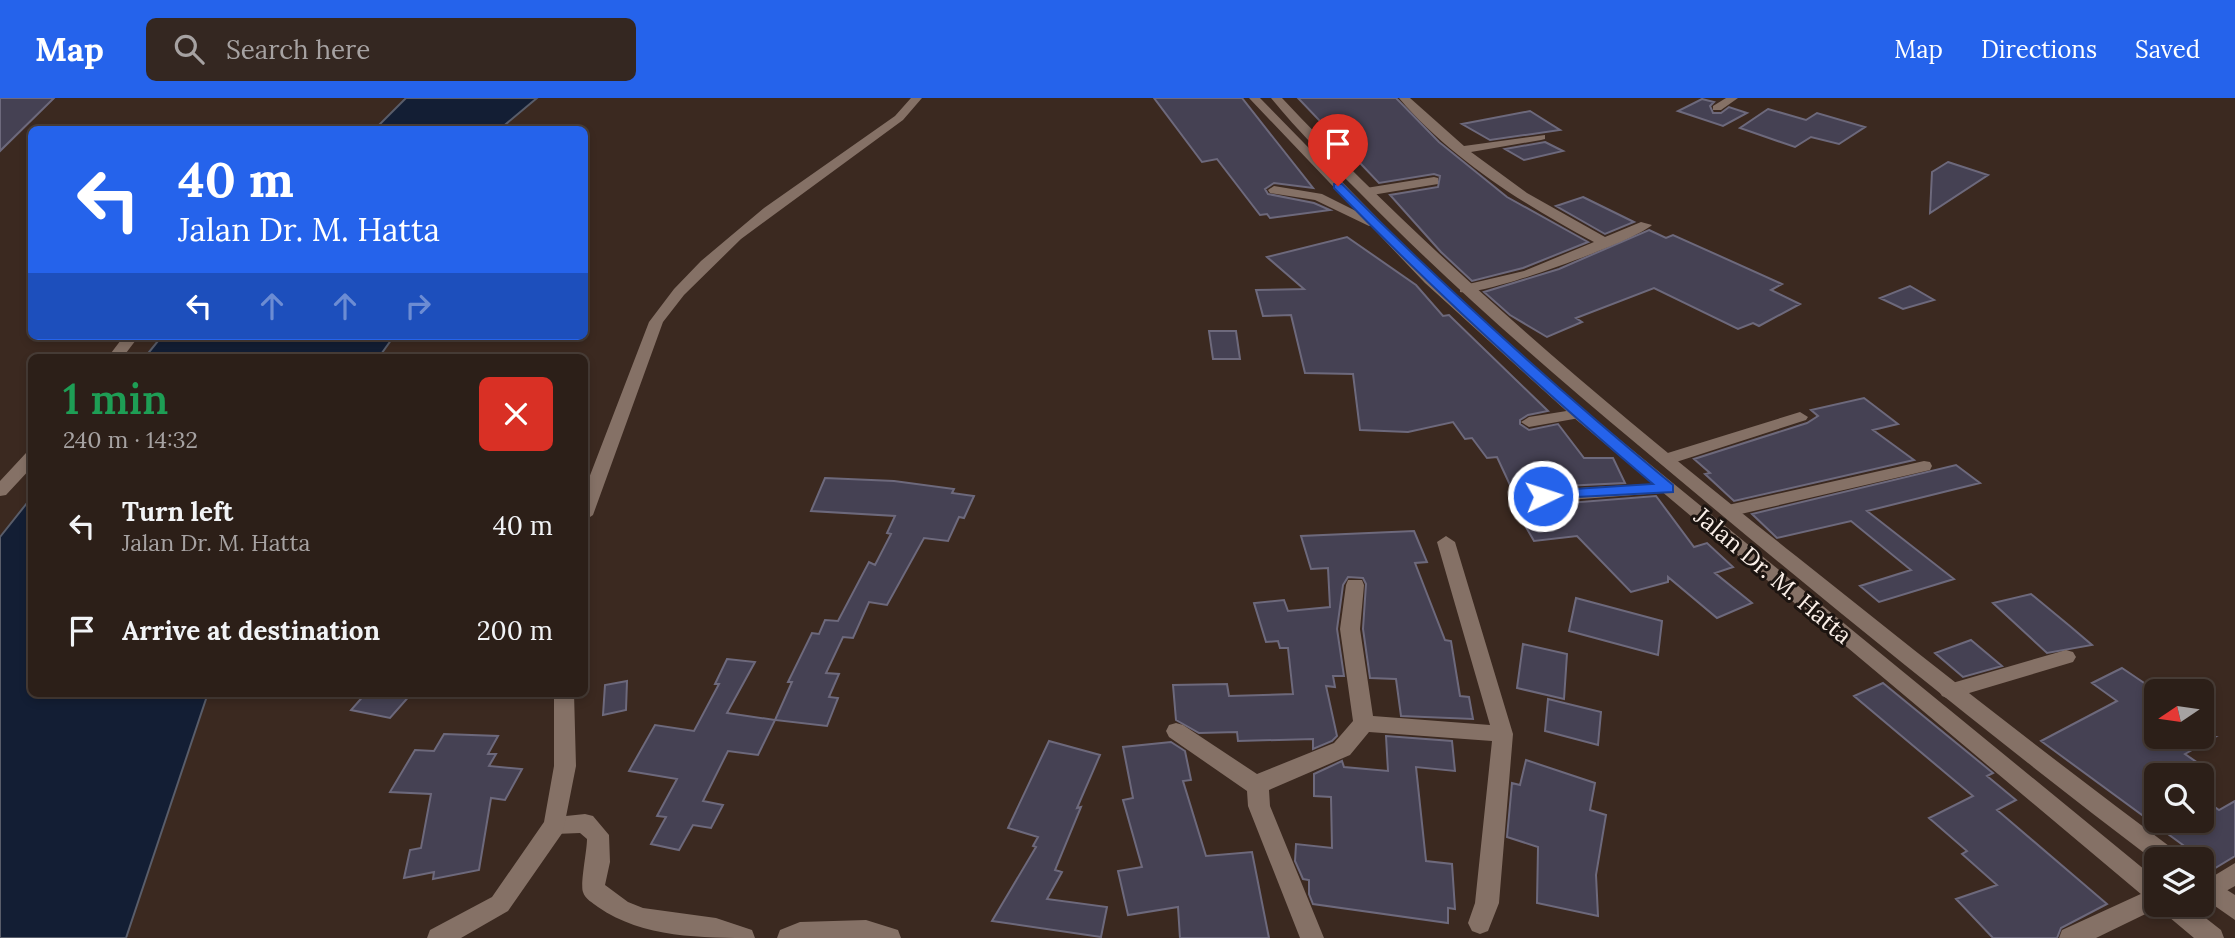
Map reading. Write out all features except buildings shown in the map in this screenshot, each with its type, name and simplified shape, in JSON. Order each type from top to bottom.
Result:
[{"type":"street","points":[[588,504],[656,322],[675,294],[730,241],[899,118],[918,98]]},
{"type":"street","name":"Jalan Dr. M. Hatta","points":[[1254,98],[1430,280],[1582,416],[2144,885]]},
{"type":"street","name":"Jalan Dr. M. Hatta","points":[[1276,98],[1366,192],[1465,289],[1607,412],[1949,691],[2153,847]]},
{"type":"street","points":[[1404,98],[1460,150],[1516,194],[1606,243]]},
{"type":"street","points":[[1717,108],[1733,98]]},
{"type":"street","points":[[1460,150],[1541,137]]},
{"type":"street","points":[[1366,192],[1434,181]]},
{"type":"street","points":[[1274,190],[1318,197],[1374,223]]},
{"type":"street","points":[[1465,289],[1528,274],[1646,225]]},
{"type":"street","points":[[117,354],[129,340]]},
{"type":"street","points":[[1529,422],[1607,412]]},
{"type":"street","points":[[1664,460],[1800,416]]},
{"type":"street","points":[[0,491],[28,461]]},
{"type":"street","points":[[1728,511],[1924,466]]},
{"type":"street","points":[[1543,496],[1667,488]]},
{"type":"street","points":[[1446,542],[1503,734],[1487,903],[1480,923]]},
{"type":"street","points":[[1312,938],[1259,806],[1258,787],[1265,780],[1342,749],[1356,737],[1364,723],[1350,629],[1355,585]]},
{"type":"street","points":[[1949,691],[2067,657]]},
{"type":"street","points":[[439,938],[500,904],[555,825],[565,766],[564,697]]},
{"type":"street","points":[[1364,723],[1503,734]]},
{"type":"street","points":[[1176,732],[1258,787]]},
{"type":"street","points":[[555,825],[585,824],[598,835],[593,889],[626,913],[655,920],[726,929],[743,938]]},
{"type":"street","points":[[2214,883],[2235,873]]},
{"type":"street","points":[[2214,893],[2235,909]]},
{"type":"street","points":[[2071,938],[2144,901]]},
{"type":"street","points":[[2186,917],[2211,938]]},
{"type":"street","points":[[789,938],[800,933],[866,931],[889,938]]},
{"type":"water","points":[[406,98],[537,98],[504,126],[378,126]]},
{"type":"water","points":[[159,340],[391,340],[381,354],[147,354]]},
{"type":"water","points":[[28,502],[28,697],[207,697],[126,938],[0,938],[0,537]]},
{"type":"route","points":[[1338,186],[1430,280],[1518,361],[1667,488],[1543,496]]}]
